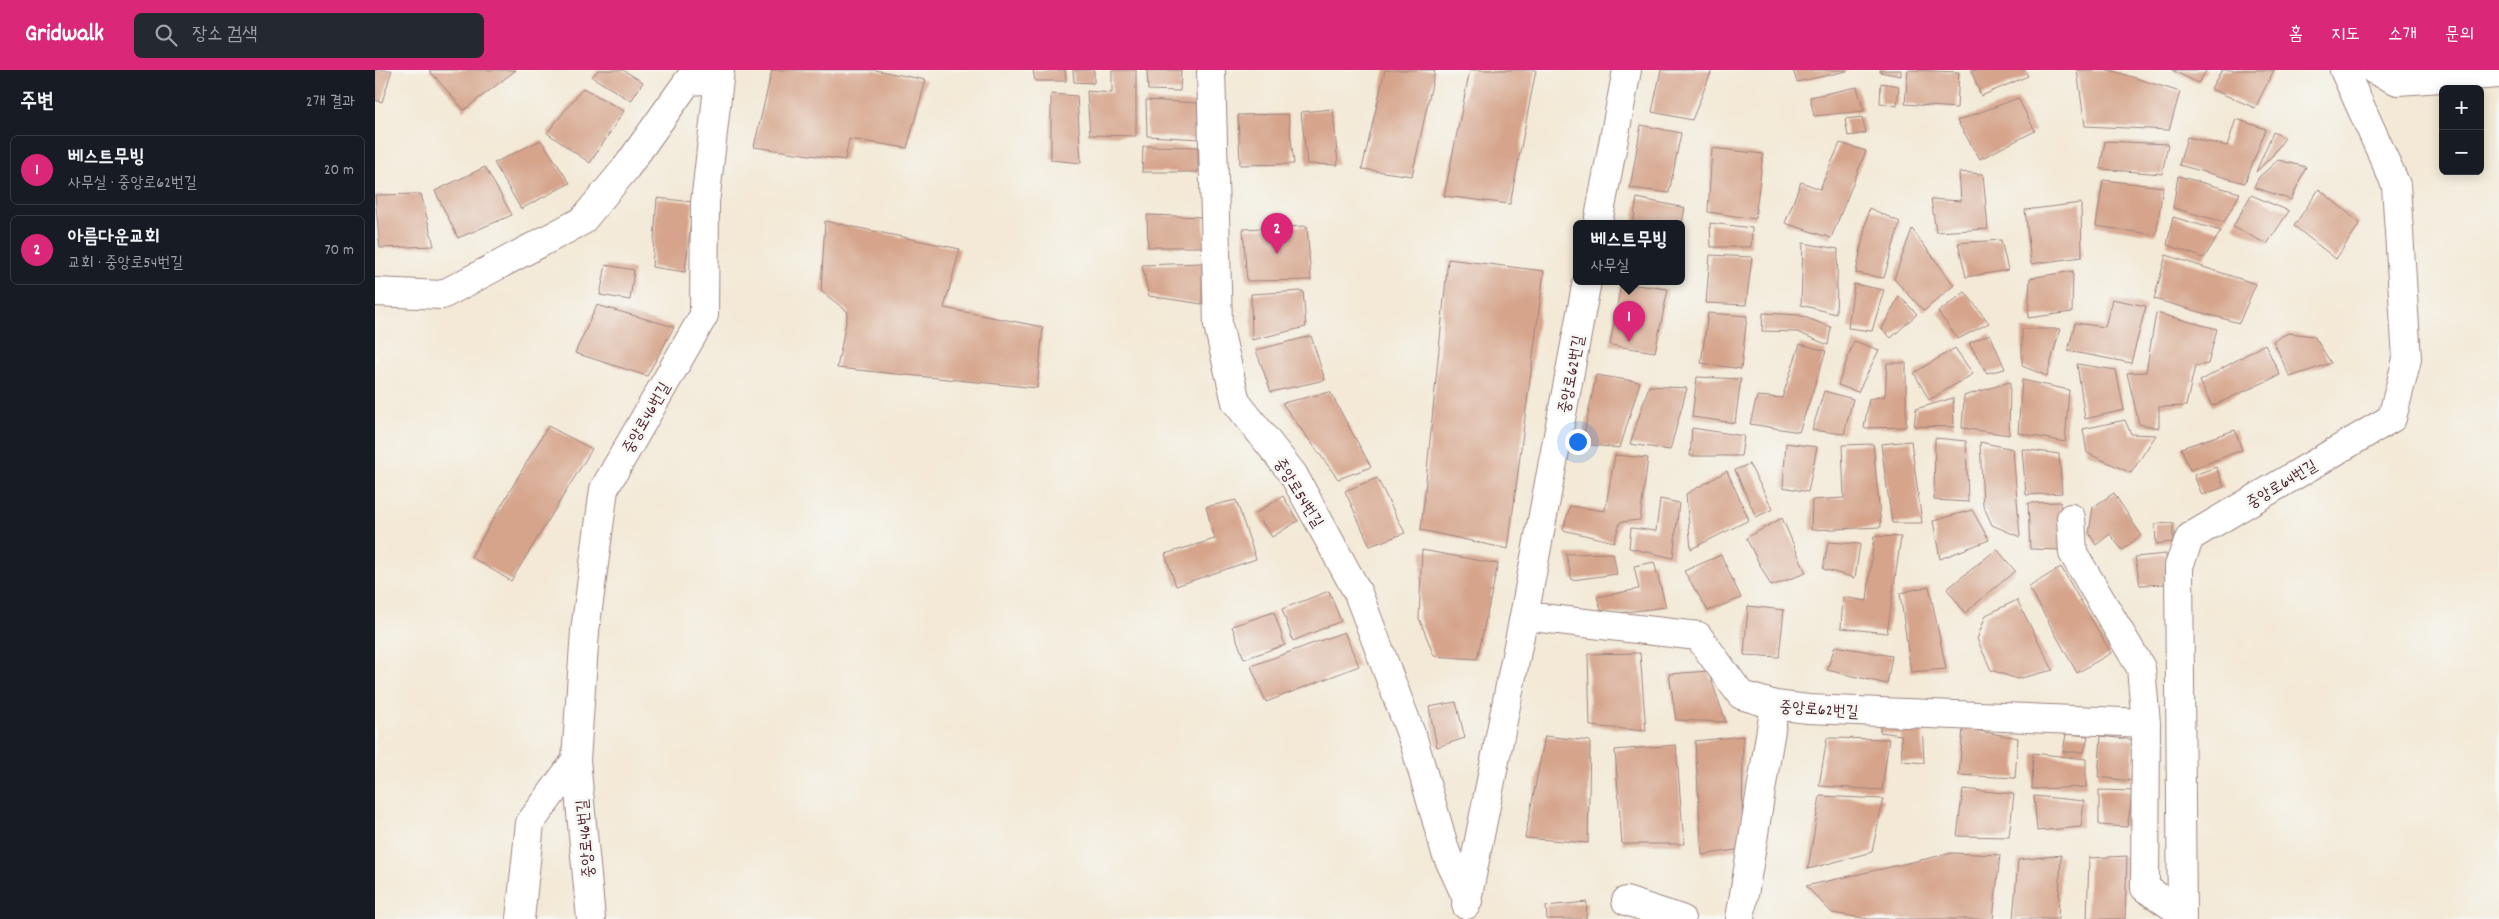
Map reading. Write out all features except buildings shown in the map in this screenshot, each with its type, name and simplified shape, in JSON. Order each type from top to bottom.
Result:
[{"type":"street","name":"중앙로54번길","points":[[1211,70],[1217,325],[1236,402],[1293,474],[1358,593],[1414,742],[1464,910]]},
{"type":"street","points":[[1599,220],[1627,70]]},
{"type":"street","name":"중앙로64번길","points":[[2182,916],[2179,566],[2190,537],[2392,418],[2407,359],[2396,185],[2344,70]]},
{"type":"street","points":[[2374,70],[2398,81],[2499,74]]},
{"type":"street","name":"중앙로46번길","points":[[375,292],[442,295],[582,221],[626,168],[688,81],[719,75],[705,203],[704,315],[604,489],[585,631],[577,760],[591,919]]},
{"type":"street","name":"중앙로62번길","points":[[1464,910],[1524,616],[1586,285]]},
{"type":"street","points":[[2071,518],[2073,553],[2141,668],[2146,723],[2145,888],[2182,916]]},
{"type":"street","name":"중앙로62번길","points":[[1524,616],[1698,636],[1741,695],[1775,705],[1818,709],[2146,723]]},
{"type":"street","points":[[1740,919],[1775,705]]},
{"type":"street","name":"중앙로46번길","points":[[520,919],[530,823],[577,760]]},
{"type":"street","points":[[1626,901],[1681,919]]},
{"type":"place","name":"아름다운교회","points":[[1277,254]]},
{"type":"place","name":"베스트무빙","points":[[1629,342]]}]
